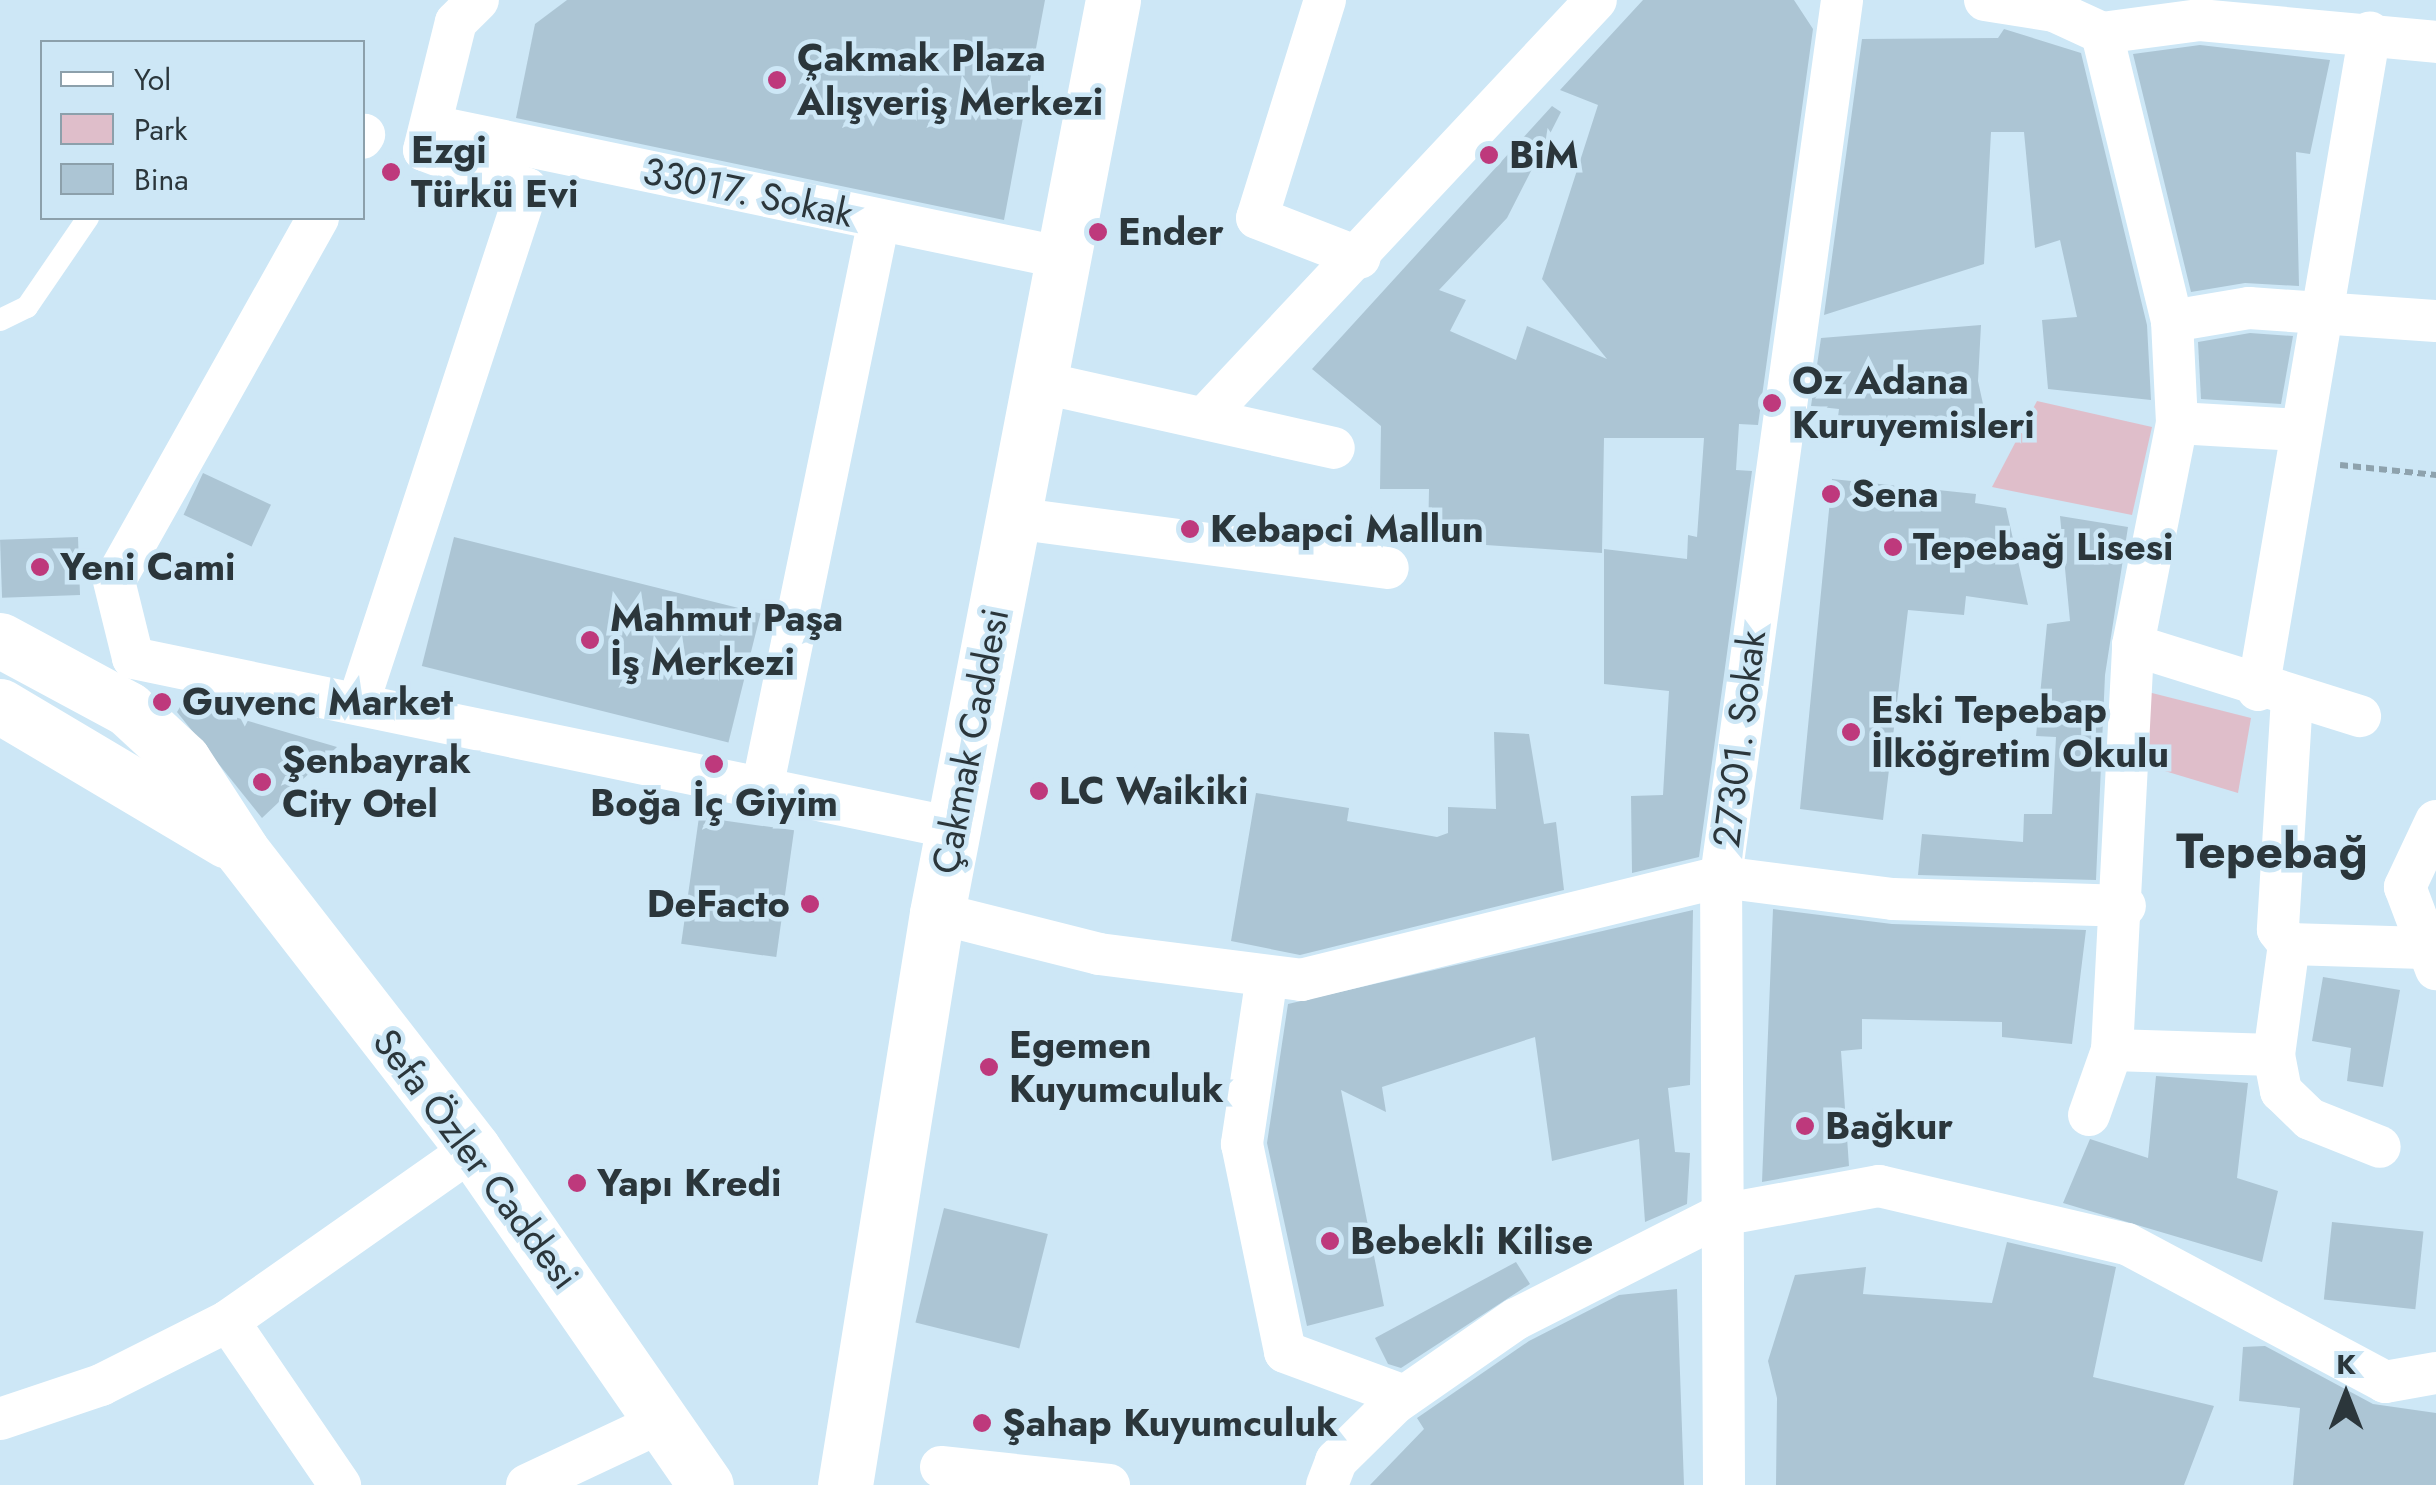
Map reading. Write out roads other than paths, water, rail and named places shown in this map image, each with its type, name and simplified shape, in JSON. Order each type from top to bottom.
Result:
[{"type":"main road","name":"Çakmak Caddesi","points":[[845,1485],[937,912],[1113,0]]},
{"type":"main road","name":"Sefa Özler Caddesi","points":[[0,640],[128,710],[184,760],[242,851],[473,1149],[666,1420],[703,1480]]},
{"type":"main road","name":"Sefa Özler Caddesi","points":[[0,706],[242,851]]},
{"type":"street","points":[[358,704],[527,189],[424,150],[456,22],[478,0]]},
{"type":"street","points":[[1325,0],[1256,218],[1360,258]]},
{"type":"street","points":[[1206,416],[1360,258],[1596,0]]},
{"type":"street","name":"27301. Sokak","points":[[1724,1485],[1721,876],[1842,0]]},
{"type":"street","points":[[1985,0],[2053,6],[2102,33],[2200,20],[2370,32],[2436,42]]},
{"type":"street","points":[[2370,32],[2326,315],[2297,445],[2275,694],[2278,930],[2289,944],[2274,1054],[2294,1108],[2380,1147]]},
{"type":"street","points":[[2090,1115],[2112,1050],[2125,906],[2132,646],[2177,423],[2172,321],[2102,33]]},
{"type":"street","name":"33017. Sokak","points":[[432,126],[1064,258]]},
{"type":"street","points":[[317,220],[114,581],[133,658],[763,784],[953,828]]},
{"type":"street","points":[[763,784],[880,220]]},
{"type":"street","points":[[2172,321],[2250,308],[2436,321]]},
{"type":"street","points":[[1039,382],[1206,416],[1334,448]]},
{"type":"street","points":[[2177,423],[2297,445]]},
{"type":"street","points":[[1014,518],[1388,568]]},
{"type":"street","points":[[2132,646],[2275,694],[2360,716]]},
{"type":"street","points":[[2289,944],[2427,937],[2405,887],[2436,821]]},
{"type":"street","points":[[937,912],[1099,954],[1267,976],[1318,976],[1721,876],[1894,898],[2125,906]]},
{"type":"street","points":[[1267,976],[1242,1144],[1285,1352],[1404,1396]]},
{"type":"street","points":[[2112,1050],[2274,1054]]},
{"type":"street","points":[[0,1418],[102,1385],[228,1321],[473,1149]]},
{"type":"street","points":[[1328,1485],[1336,1461],[1404,1396],[1516,1320],[1720,1215],[1879,1186],[2046,1221],[2127,1244],[2384,1382],[2436,1373]]},
{"type":"street","points":[[228,1321],[340,1485]]},
{"type":"street","points":[[528,1485],[666,1420]]},
{"type":"street","points":[[941,1468],[1109,1485]]},
{"type":"lane","points":[[0,320],[27,307],[87,220]]},
{"type":"place","name":"Çakmak Plaza Alışveriş Merkezi","points":[[777,80]]},
{"type":"place","name":"BiM","points":[[1489,155]]},
{"type":"place","name":"Ezgi Türkü Evi","points":[[391,172]]},
{"type":"place","name":"Ender","points":[[1098,232]]},
{"type":"place","name":"Oz Adana Kuruyemisleri","points":[[1772,403]]},
{"type":"place","name":"Sena","points":[[1831,494]]},
{"type":"place","name":"Kebapci Mallun","points":[[1190,529]]},
{"type":"place","name":"Tepebağ Lisesi","points":[[1893,547]]},
{"type":"place","name":"Yeni Cami","points":[[40,567]]},
{"type":"place","name":"Mahmut Paşa İş Merkezi","points":[[590,640]]},
{"type":"place","name":"Guvenc Market","points":[[162,702]]},
{"type":"place","name":"Eski Tepebap İlköğretim Okulu","points":[[1851,732]]},
{"type":"place","name":"Boğa İç Giyim","points":[[714,764]]},
{"type":"place","name":"Şenbayrak City Otel","points":[[262,782]]},
{"type":"place","name":"LC Waikiki","points":[[1039,791]]},
{"type":"place","name":"DeFacto","points":[[810,904]]},
{"type":"place","name":"Egemen Kuyumculuk","points":[[989,1067]]},
{"type":"place","name":"Bağkur","points":[[1805,1126]]},
{"type":"place","name":"Yapı Kredi","points":[[577,1183]]},
{"type":"place","name":"Bebekli Kilise","points":[[1330,1241]]},
{"type":"place","name":"Şahap Kuyumculuk","points":[[982,1423]]},
{"type":"district","name":"Tepebağ","points":[[2272,852]]}]
